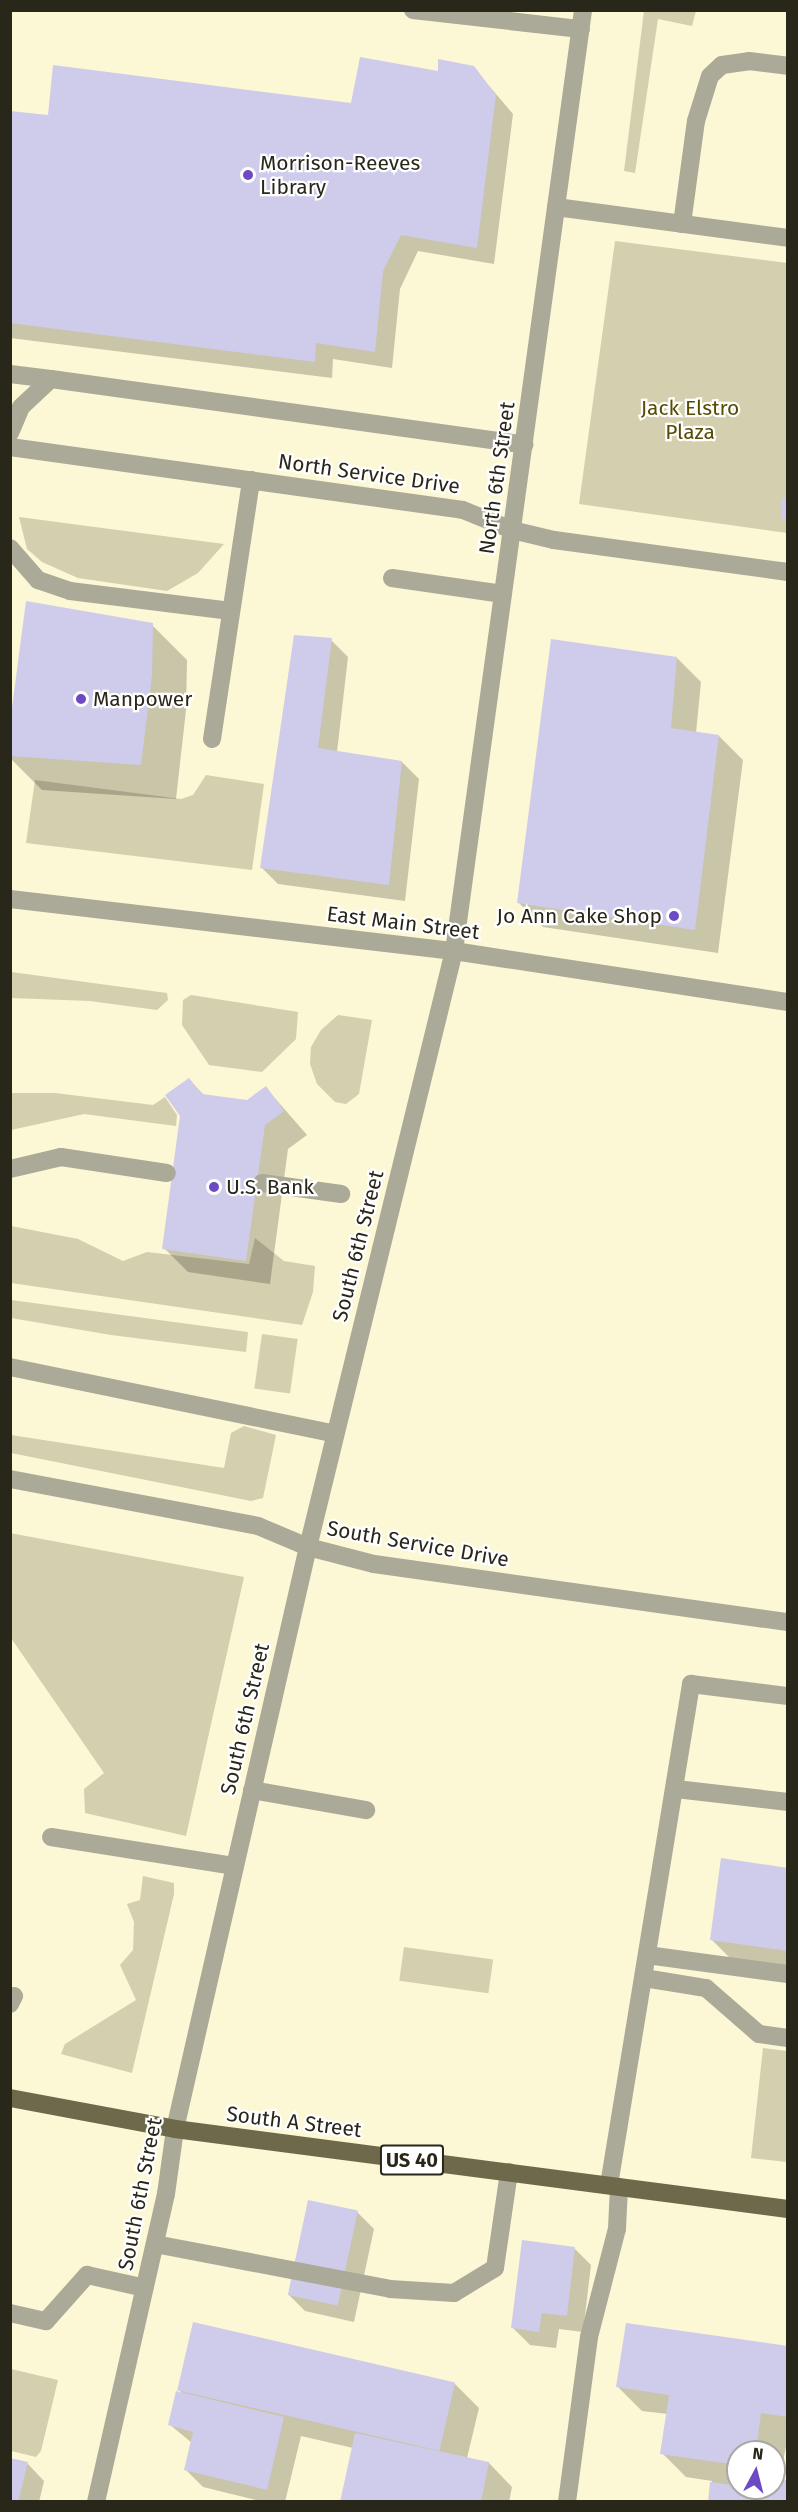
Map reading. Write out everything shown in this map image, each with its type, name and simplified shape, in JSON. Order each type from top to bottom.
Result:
[{"type":"main road","name":"South A Street","points":[[10,2098],[175,2129],[788,2209]]},
{"type":"street","points":[[413,10],[581,29]]},
{"type":"street","name":"North 6th Street","points":[[454,951],[583,10]]},
{"type":"street","points":[[682,224],[696,121],[710,76],[722,65],[749,61],[788,66]]},
{"type":"street","points":[[556,207],[788,238]]},
{"type":"street","points":[[10,374],[524,445]]},
{"type":"street","points":[[10,433],[21,407],[51,379]]},
{"type":"street","name":"North Service Drive","points":[[10,447],[463,510],[512,530],[555,540],[788,572]]},
{"type":"street","points":[[212,739],[251,480]]},
{"type":"street","points":[[10,548],[38,580],[70,591],[231,611]]},
{"type":"street","points":[[392,578],[503,594]]},
{"type":"street","name":"East Main Street","points":[[10,899],[454,951],[788,1002]]},
{"type":"street","name":"South 6th Street","points":[[96,2502],[155,2244],[175,2129],[308,1547],[454,951]]},
{"type":"street","points":[[10,1169],[61,1158],[167,1173]]},
{"type":"street","points":[[262,1184],[341,1194]]},
{"type":"street","points":[[10,1367],[336,1434]]},
{"type":"street","name":"South Service Drive","points":[[10,1479],[258,1526],[308,1547],[374,1564],[788,1622]]},
{"type":"street","points":[[567,2502],[589,2337],[617,2229],[614,2186],[647,1955],[676,1789],[691,1684],[788,1696]]},
{"type":"street","points":[[676,1789],[788,1802]]},
{"type":"street","points":[[252,1790],[366,1810]]},
{"type":"street","points":[[51,1837],[235,1866]]},
{"type":"street","points":[[647,1955],[788,1974]]},
{"type":"street","points":[[644,1978],[706,1988],[759,2034],[788,2038]]},
{"type":"street","points":[[155,2244],[390,2289],[454,2293],[495,2268],[509,2172]]},
{"type":"street","points":[[10,2313],[46,2321],[87,2276],[145,2288]]},
{"type":"green space","points":[[644,11],[696,11],[692,26],[658,19],[635,173],[624,171]]},
{"type":"green space","name":"Jack Elstro Plaza","points":[[615,241],[787,263],[787,533],[579,504]]},
{"type":"green space","points":[[19,517],[224,544],[198,573],[167,591],[78,578],[42,562],[27,549]]},
{"type":"green space","points":[[206,775],[264,784],[252,870],[26,843],[35,780],[181,799],[193,795]]},
{"type":"green space","points":[[11,972],[167,993],[168,1000],[157,1010],[90,1001],[11,998]]},
{"type":"green space","points":[[191,995],[298,1012],[296,1039],[262,1072],[209,1065],[182,1025],[183,1000]]},
{"type":"green space","points":[[338,1015],[372,1020],[359,1094],[346,1104],[335,1102],[317,1084],[310,1064],[311,1047],[321,1030]]},
{"type":"green space","points":[[11,1093],[55,1093],[153,1105],[165,1097],[177,1115],[176,1126],[84,1114],[11,1130]]},
{"type":"green space","points":[[11,1226],[78,1239],[123,1261],[147,1252],[249,1264],[255,1238],[284,1261],[315,1266],[313,1292],[302,1325],[11,1283]]},
{"type":"green space","points":[[11,1300],[248,1332],[246,1352],[111,1335],[11,1318]]},
{"type":"green space","points":[[262,1334],[298,1339],[290,1393],[254,1388]]},
{"type":"green space","points":[[244,1426],[276,1435],[263,1498],[251,1501],[11,1453],[11,1435],[224,1468],[231,1433]]},
{"type":"green space","points":[[10,1533],[244,1577],[186,1836],[85,1813],[84,1789],[104,1773],[11,1638]]},
{"type":"green space","points":[[143,1876],[174,1883],[174,1894],[132,2073],[61,2054],[65,2044],[136,2000],[120,1965],[133,1950],[134,1922],[127,1904],[140,1900]]},
{"type":"green space","points":[[404,1947],[493,1960],[488,1993],[399,1981]]},
{"type":"green space","points":[[763,2048],[787,2051],[787,2162],[751,2158]]},
{"type":"green space","points":[[11,2369],[58,2380],[41,2451],[36,2457],[11,2451]]},
{"type":"building","name":"Morrison-Reeves Library","points":[[360,57],[438,71],[438,59],[474,66],[496,95],[477,248],[401,235],[383,271],[375,352],[316,343],[315,362],[10,323],[10,111],[48,115],[53,65],[351,103]]},
{"type":"building","points":[[788,496],[788,520],[781,520],[782,499]]},
{"type":"building","name":"Manpower","points":[[26,601],[153,623],[152,675],[141,765],[10,756],[10,723]]},
{"type":"building","points":[[294,635],[332,638],[318,748],[402,761],[389,885],[260,868]]},
{"type":"building","points":[[551,639],[677,657],[671,728],[719,735],[695,930],[517,903]]},
{"type":"building","name":"U.S. Bank","points":[[189,1078],[202,1094],[247,1100],[266,1086],[284,1111],[265,1125],[246,1261],[162,1249],[180,1116],[165,1095]]},
{"type":"building","points":[[721,1858],[788,1868],[788,1951],[710,1940]]},
{"type":"building","points":[[308,2200],[358,2211],[338,2305],[288,2295]]},
{"type":"building","points":[[522,2240],[575,2247],[567,2316],[542,2313],[539,2332],[511,2328]]},
{"type":"building","points":[[193,2322],[455,2383],[439,2451],[177,2390]]},
{"type":"building","points":[[626,2323],[788,2346],[788,2417],[761,2413],[758,2440],[726,2440],[726,2463],[660,2454],[669,2395],[616,2387]]},
{"type":"building","points":[[176,2391],[284,2417],[267,2490],[184,2470],[193,2432],[168,2425]]},
{"type":"building","points":[[355,2433],[489,2462],[481,2502],[340,2502]]},
{"type":"building","points":[[10,2458],[28,2462],[18,2502],[10,2502]]},
{"type":"building","points":[[786,2480],[788,2480],[788,2502],[708,2502],[710,2482],[726,2484],[726,2500],[786,2500]]},
{"type":"place","name":"Morrison-Reeves Library","points":[[248,175]]},
{"type":"place","name":"Manpower","points":[[81,699]]},
{"type":"place","name":"Jo Ann Cake Shop","points":[[674,916]]},
{"type":"place","name":"U.S. Bank","points":[[214,1187]]}]
